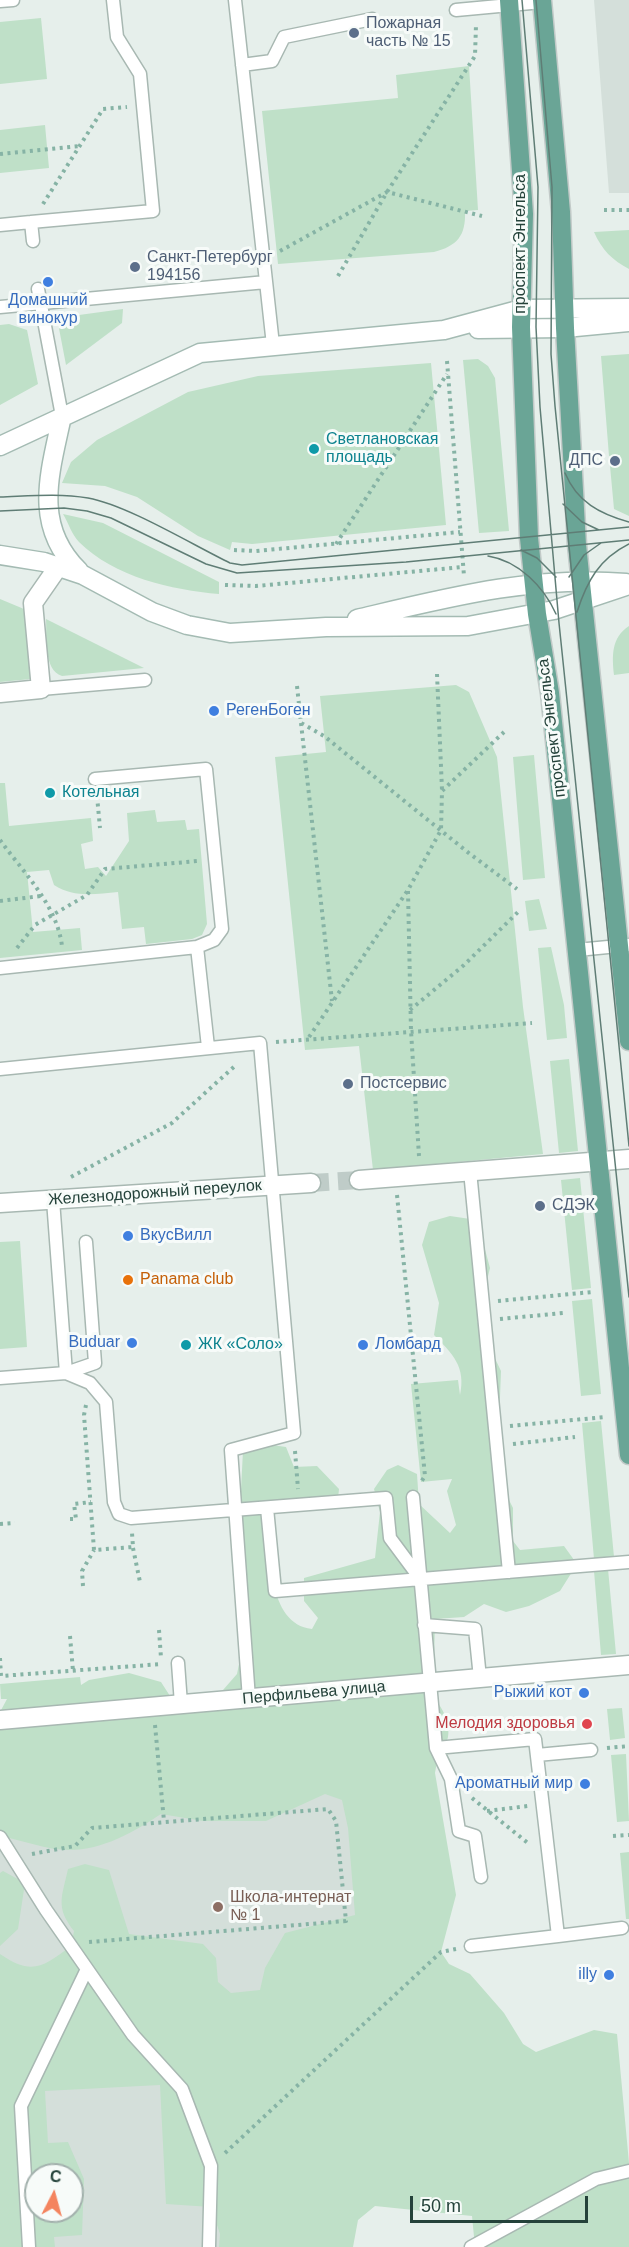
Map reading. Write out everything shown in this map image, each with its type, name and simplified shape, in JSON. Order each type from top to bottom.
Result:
[{"type":"main road","points":[[542,1],[561,212],[565,328],[581,580],[624,945],[629,1041]]},
{"type":"main road","name":"проспект Энгельса","points":[[509,2],[524,214],[522,318],[533,584],[550,693],[600,1161],[623,1339],[629,1455]]},
{"type":"main road","points":[[0,446],[200,353],[444,330],[522,318],[564,308],[629,308]]},
{"type":"main road","points":[[522,318],[565,328],[629,322]]},
{"type":"main road","points":[[62,416],[52,463],[47,508],[64,557],[83,575]]},
{"type":"main road","points":[[0,555],[58,567],[83,575],[152,612],[187,625],[230,633],[326,627],[468,626],[537,614],[629,584]]},
{"type":"main road","points":[[0,693],[41,689],[33,603],[58,567]]},
{"type":"main road","points":[[326,627],[465,594],[533,584],[581,580],[629,584]]},
{"type":"main road","points":[[358,1180],[629,1159]]},
{"type":"main road","name":"Железнодорожный переулок","points":[[0,1203],[311,1184]]},
{"type":"main road","name":"Перфильева улица","points":[[0,1720],[629,1665]]},
{"type":"lane","points":[[0,1],[13,0]]},
{"type":"lane","points":[[0,225],[153,211],[140,74],[117,37],[113,0]]},
{"type":"lane","points":[[235,0],[273,345]]},
{"type":"lane","points":[[456,10],[509,2],[542,1]]},
{"type":"lane","points":[[242,65],[272,61],[284,38],[372,19]]},
{"type":"lane","points":[[31,222],[33,240]]},
{"type":"lane","points":[[0,307],[267,282]]},
{"type":"lane","points":[[38,289],[62,416]]},
{"type":"lane","points":[[41,689],[145,680]]},
{"type":"lane","points":[[1,968],[197,947],[214,940],[222,929],[206,769],[95,779]]},
{"type":"lane","points":[[577,950],[624,945]]},
{"type":"lane","points":[[197,947],[208,1047]]},
{"type":"lane","points":[[0,1069],[260,1043],[294,1433],[231,1450],[233,1510],[249,1698]]},
{"type":"lane","points":[[470,1171],[509,1572]]},
{"type":"lane","points":[[53,1200],[66,1373]]},
{"type":"lane","points":[[0,1378],[66,1373],[96,1363],[86,1242]]},
{"type":"lane","points":[[66,1373],[90,1383],[106,1402],[114,1502],[119,1514],[131,1518],[386,1498],[390,1538],[420,1578]]},
{"type":"lane","points":[[413,1497],[436,1749],[452,1779],[459,1831],[475,1836],[481,1877]]},
{"type":"lane","points":[[267,1508],[274,1591],[629,1562]]},
{"type":"lane","points":[[424,1625],[475,1629],[480,1678]]},
{"type":"lane","points":[[178,1663],[181,1704]]},
{"type":"lane","points":[[436,1749],[535,1738],[558,1936]]},
{"type":"lane","points":[[537,1755],[591,1750]]},
{"type":"lane","points":[[0,1837],[133,2035],[182,2089],[211,2166],[208,2247]]},
{"type":"lane","points":[[0,1860],[14,1858]]},
{"type":"lane","points":[[471,1946],[622,1928]]},
{"type":"lane","points":[[29,2247],[21,2106],[87,1969]]},
{"type":"lane","points":[[471,2247],[596,2179],[629,2171]]},
{"type":"path","points":[[338,276],[387,192],[475,56]]},
{"type":"path","points":[[31,222],[103,109],[143,106]]},
{"type":"path","points":[[0,154],[80,146]]},
{"type":"path","points":[[264,260],[387,192],[482,216]]},
{"type":"path","points":[[604,210],[629,210]]},
{"type":"path","points":[[447,361],[464,576]]},
{"type":"path","points":[[336,544],[448,374]]},
{"type":"path","points":[[234,550],[256,551],[460,532]]},
{"type":"path","points":[[225,585],[256,586],[463,567]]},
{"type":"path","points":[[308,1038],[408,890],[441,830],[438,674]]},
{"type":"path","points":[[297,686],[332,1002]]},
{"type":"path","points":[[301,723],[324,736],[517,889]]},
{"type":"path","points":[[442,791],[504,732]]},
{"type":"path","points":[[95,779],[100,828]]},
{"type":"path","points":[[0,840],[53,914],[60,930],[64,961]]},
{"type":"path","points":[[1,968],[35,925],[87,895],[105,869],[214,860]]},
{"type":"path","points":[[408,890],[410,1010],[421,1175]]},
{"type":"path","points":[[0,901],[41,896]]},
{"type":"path","points":[[410,1010],[464,965],[519,911]]},
{"type":"path","points":[[65,1180],[172,1123],[260,1043],[532,1023]]},
{"type":"path","points":[[395,1177],[425,1476],[413,1497]]},
{"type":"path","points":[[483,1302],[596,1292]]},
{"type":"path","points":[[484,1320],[563,1313]]},
{"type":"path","points":[[495,1427],[608,1416]]},
{"type":"path","points":[[294,1433],[299,1505]]},
{"type":"path","points":[[496,1445],[575,1437]]},
{"type":"path","points":[[70,1519],[76,1519],[74,1504],[91,1502]]},
{"type":"path","points":[[0,1524],[15,1523]]},
{"type":"path","points":[[133,1547],[140,1582]]},
{"type":"path","points":[[83,1586],[82,1571],[94,1550]]},
{"type":"path","points":[[159,1630],[162,1665]]},
{"type":"path","points":[[70,1636],[73,1671]]},
{"type":"path","points":[[0,1658],[1,1676],[178,1663]]},
{"type":"path","points":[[153,1707],[164,1821]]},
{"type":"path","points":[[452,1779],[487,1811],[550,1861]]},
{"type":"path","points":[[487,1811],[543,1804]]},
{"type":"path","points":[[14,1858],[75,1846],[92,1828],[328,1809],[336,1821],[346,1921],[70,1944]]},
{"type":"path","points":[[613,1836],[629,1834]]},
{"type":"path","points":[[211,2166],[441,1952],[471,1946]]},
{"type":"shaded area","points":[[594,0],[629,0],[629,193],[609,193]]},
{"type":"shaded area","name":"Школа-интернат № 1","points":[[418,1707],[448,2051],[228,2247],[0,2247],[0,1742]]},
{"type":"green space","points":[[41,18],[47,79],[0,84],[0,22]]},
{"type":"green space","points":[[469,66],[478,210],[465,211],[464,227],[458,239],[449,247],[434,252],[278,264],[262,111],[398,98],[396,75]]},
{"type":"green space","points":[[45,125],[49,168],[0,173],[0,130]]},
{"type":"green space","points":[[629,230],[629,269],[608,254],[594,232]]},
{"type":"green space","points":[[123,309],[122,323],[66,365],[57,318]]},
{"type":"green space","points":[[9,324],[27,330],[38,384],[0,405],[0,325]]},
{"type":"green space","points":[[629,354],[629,516],[614,509],[610,466],[621,465],[620,455],[609,456],[601,356]]},
{"type":"green space","points":[[478,359],[488,366],[495,378],[509,531],[479,533],[463,360]]},
{"type":"green space","points":[[431,363],[446,525],[252,544],[232,542],[230,550],[198,536],[137,497],[105,486],[62,483],[71,462],[97,440],[188,392],[258,376]]},
{"type":"green space","points":[[63,514],[103,523],[219,582],[219,594],[163,585],[126,573],[93,554],[79,542]]},
{"type":"green space","points":[[0,599],[24,609],[31,679],[0,682]]},
{"type":"green space","points":[[46,619],[144,668],[62,676],[56,673],[47,652]]},
{"type":"green space","points":[[629,626],[629,673],[614,675],[614,648],[619,636]]},
{"type":"green space","points":[[456,685],[469,692],[497,757],[523,1007],[543,1154],[373,1170],[359,1046],[305,1050],[275,757],[326,752],[320,696]]},
{"type":"green space","points":[[534,755],[545,878],[523,880],[513,757]]},
{"type":"green space","points":[[0,783],[5,783],[9,826],[91,818],[93,841],[81,844],[85,869],[98,867],[106,876],[129,841],[127,813],[155,810],[157,822],[185,820],[187,830],[199,829],[207,924],[202,935],[192,939],[146,944],[144,927],[122,929],[118,892],[85,894],[69,892],[54,885],[49,870],[27,872],[33,932],[80,928],[82,950],[0,958]]},
{"type":"green space","points":[[539,899],[547,929],[529,931],[525,901]]},
{"type":"green space","points":[[551,947],[564,1005],[567,1038],[547,1040],[538,948]]},
{"type":"green space","points":[[569,1059],[578,1151],[559,1153],[550,1061]]},
{"type":"green space","points":[[580,1178],[591,1288],[572,1290],[561,1180]]},
{"type":"green space","points":[[450,1216],[477,1220],[490,1268],[477,1321],[501,1371],[497,1476],[513,1508],[513,1541],[520,1550],[564,1546],[577,1564],[560,1591],[529,1606],[506,1612],[484,1604],[464,1617],[435,1619],[434,1664],[421,1681],[447,1721],[448,1737],[435,1773],[456,1895],[441,1952],[449,1964],[470,1974],[504,2013],[523,2044],[536,2052],[594,2030],[617,2034],[629,2163],[629,2247],[475,2247],[472,2216],[375,2206],[358,2220],[353,2247],[219,2247],[220,2234],[211,2207],[166,2204],[160,2085],[45,2091],[48,2143],[68,2142],[77,2163],[24,2163],[24,2223],[82,2223],[82,2235],[54,2237],[55,2247],[0,2247],[0,1954],[11,1961],[29,1967],[45,1964],[71,1946],[74,1931],[62,1908],[62,1895],[68,1869],[85,1864],[109,1870],[129,1934],[203,1944],[216,1958],[218,1982],[231,1993],[260,1990],[265,1968],[285,1933],[355,1915],[348,1828],[342,1800],[325,1794],[266,1821],[203,1821],[161,1814],[118,1839],[82,1849],[52,1848],[0,1836],[0,1712],[7,1699],[1,1699],[0,1684],[80,1677],[81,1685],[89,1680],[129,1673],[161,1682],[179,1710],[209,1706],[237,1674],[247,1624],[240,1508],[243,1451],[265,1444],[286,1447],[294,1467],[317,1466],[339,1489],[338,1499],[291,1506],[270,1517],[271,1566],[274,1584],[286,1614],[297,1624],[312,1629],[318,1618],[304,1601],[304,1578],[375,1558],[380,1512],[374,1489],[387,1470],[398,1465],[417,1474],[419,1504],[450,1533],[456,1525],[447,1491],[452,1479],[421,1482],[411,1384],[458,1380],[460,1395],[461,1376],[452,1355],[434,1335],[439,1303],[422,1245],[429,1222]]},
{"type":"green space","points":[[20,1241],[27,1347],[0,1349],[0,1242]]},
{"type":"green space","points":[[592,1299],[601,1394],[581,1396],[572,1301]]},
{"type":"green space","points":[[601,1421],[614,1557],[594,1559],[582,1423]]},
{"type":"green space","points":[[608,1569],[616,1654],[601,1655],[594,1571]]},
{"type":"green space","points":[[622,1708],[625,1738],[610,1740],[607,1709]]},
{"type":"green space","points":[[626,1754],[629,1821],[617,1822],[611,1755]]},
{"type":"green space","points":[[629,1852],[629,1919],[626,1919],[620,1853]]},
{"type":"green space","points":[[3,1871],[25,1883],[18,1929],[0,1946],[0,1873]]},
{"type":"tunnel","points":[[311,1183],[359,1180]]},
{"type":"tram line","points":[[522,0],[538,187],[536,327],[540,407],[559,623],[629,1297]]},
{"type":"tram line","points":[[536,0],[552,187],[551,354],[555,406],[629,1146]]},
{"type":"tram line","points":[[565,473],[583,499],[599,511],[629,522]]},
{"type":"tram line","points":[[0,497],[66,496],[104,502],[159,526],[230,563],[242,565],[629,527]]},
{"type":"tram line","points":[[563,504],[582,522],[599,530]]},
{"type":"tram line","points":[[0,511],[64,508],[87,511],[111,518],[206,564],[237,573],[406,562],[629,540]]},
{"type":"tram line","points":[[569,577],[584,555],[601,543]]},
{"type":"tram line","points":[[577,612],[585,590],[602,564],[629,544]]},
{"type":"tram line","points":[[521,550],[537,558],[556,577]]},
{"type":"tram line","points":[[488,556],[520,569],[545,594],[556,614]]},
{"type":"place","name":"Пожарная часть № 15","points":[[354,33]]},
{"type":"place","name":"Санкт-Петербург 194156","points":[[135,267]]},
{"type":"place","name":"Домашний винокур","points":[[48,282]]},
{"type":"place","name":"Светлановская площадь","points":[[314,449]]},
{"type":"place","name":"ДПС","points":[[615,461]]},
{"type":"place","name":"РегенБоген","points":[[214,711]]},
{"type":"place","name":"Котельная","points":[[50,793]]},
{"type":"place","name":"Постсервис","points":[[348,1084]]},
{"type":"place","name":"СДЭК","points":[[540,1206]]},
{"type":"place","name":"ВкусВилл","points":[[128,1236]]},
{"type":"place","name":"Panama club","points":[[128,1280]]},
{"type":"place","name":"Buduar","points":[[132,1343]]},
{"type":"place","name":"ЖК «Соло»","points":[[186,1345]]},
{"type":"place","name":"Ломбард","points":[[363,1345]]},
{"type":"place","name":"Рыжий кот","points":[[584,1693]]},
{"type":"place","name":"Мелодия здоровья","points":[[587,1724]]},
{"type":"place","name":"Ароматный мир","points":[[585,1784]]},
{"type":"place","name":"Школа-интернат № 1","points":[[218,1907]]},
{"type":"place","name":"illy","points":[[609,1975]]}]
